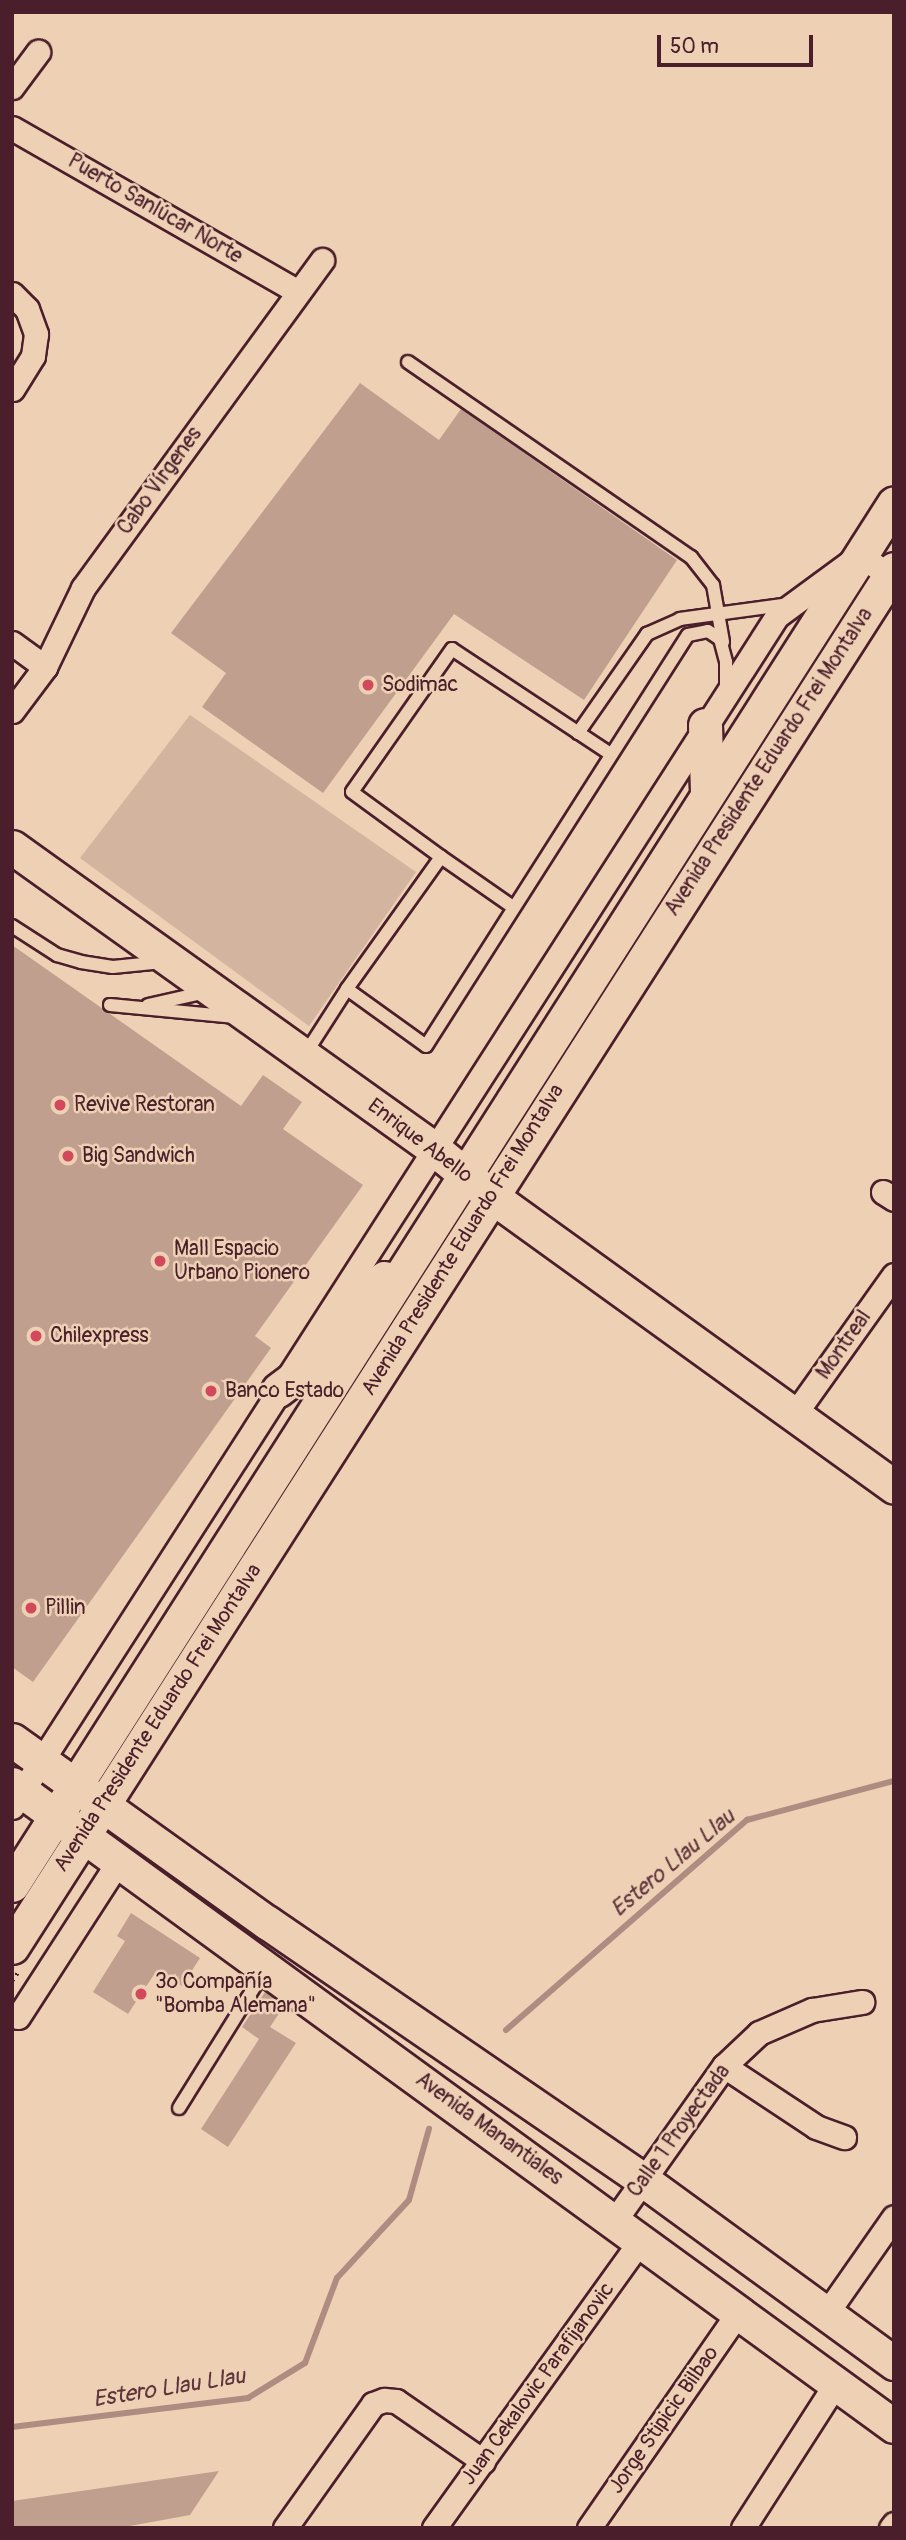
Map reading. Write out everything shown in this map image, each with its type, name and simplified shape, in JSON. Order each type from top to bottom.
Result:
[{"type":"main road","name":"Avenida Presidente Eduardo Frei Montalva","points":[[12,1947],[103,1805],[479,1186],[707,792],[894,503]]},
{"type":"main road","name":"Avenida Presidente Eduardo Frei Montalva","points":[[12,1885],[415,1257],[479,1186],[892,575]]},
{"type":"main road","points":[[705,725],[707,792]]},
{"type":"main road","name":"Enrique Abello","points":[[12,847],[167,961],[433,1148],[479,1186],[894,1487]]},
{"type":"main road","points":[[278,1390],[319,1356],[378,1283],[415,1257]]},
{"type":"main road","name":"Avenida Manantiales","points":[[12,1740],[643,2180],[894,2362]]},
{"type":"main road","name":"Avenida Manantiales","points":[[15,1794],[55,1815],[83,1835],[894,2426]]},
{"type":"street","points":[[12,87],[38,52]]},
{"type":"street","name":"Puerto Sanlúcar Norte","points":[[12,128],[297,290]]},
{"type":"street","name":"Cabo Vírgenes","points":[[12,711],[45,667],[83,588],[297,290],[322,260]]},
{"type":"street","points":[[12,294],[27,309],[36,334],[33,356],[12,389]]},
{"type":"street","points":[[860,555],[892,575]]},
{"type":"street","name":"Avenida Presidente Eduardo Frei Montalva","points":[[15,1794],[41,1761],[725,693],[789,603],[860,555]]},
{"type":"street","points":[[12,643],[45,667]]},
{"type":"street","name":"Montreal","points":[[794,1415],[894,1275]]},
{"type":"street","points":[[18,2017],[119,1861]]},
{"type":"street","name":"Calle 1 Proyectada","points":[[628,2230],[643,2180],[724,2066],[759,2033],[812,2010],[862,2002]]},
{"type":"street","points":[[724,2066],[816,2127],[844,2137]]},
{"type":"street","points":[[826,2314],[894,2217]]},
{"type":"street","name":"Juan Cekalovic Parafijanovic","points":[[434,2528],[483,2461],[628,2230]]},
{"type":"street","name":"Jorge Stipicic Bilbao","points":[[589,2528],[738,2313]]},
{"type":"street","points":[[743,2528],[836,2383]]},
{"type":"street","points":[[285,2528],[373,2404],[384,2400],[396,2401],[483,2461]]},
{"type":"lane","points":[[408,362],[691,557],[713,585],[724,650],[725,693]]},
{"type":"lane","points":[[578,733],[647,634],[680,619],[789,603]]},
{"type":"lane","points":[[347,989],[426,1046],[609,753],[688,635],[708,631],[720,639],[724,650]]},
{"type":"lane","points":[[513,907],[352,792],[452,649],[609,753]]},
{"type":"lane","points":[[303,1057],[347,989],[441,856]]},
{"type":"lane","points":[[12,926],[57,955],[81,962],[113,967],[167,961]]},
{"type":"lane","points":[[134,1008],[209,991]]},
{"type":"lane","points":[[110,1004],[247,1018]]},
{"type":"lane","points":[[179,2108],[266,1968]]},
{"type":"shaded area","points":[[190,715],[416,872],[309,1026],[80,858]]},
{"type":"building","points":[[360,383],[439,440],[461,409],[677,560],[584,700],[454,614],[323,793],[202,707],[226,673],[171,633]]},
{"type":"building","name":"Mall Espacio Urbano Pionero","points":[[12,945],[241,1106],[263,1075],[302,1102],[283,1129],[363,1185],[255,1336],[271,1348],[33,1682],[12,1667]]},
{"type":"building","points":[[131,1913],[200,1958],[182,1986],[157,1970],[128,2014],[93,1992],[125,1941],[117,1936]]},
{"type":"building","points":[[265,1992],[284,2006],[270,2027],[296,2043],[228,2147],[201,2129],[259,2039],[242,2027]]},
{"type":"building","points":[[219,2471],[190,2515],[119,2528],[12,2528],[12,2501]]},
{"type":"waterway","name":"Estero Llau Llau","points":[[506,2030],[747,1820],[894,1781]]},
{"type":"waterway","name":"Estero Llau Llau","points":[[12,2427],[248,2398],[305,2363],[337,2278],[409,2200],[429,2129]]},
{"type":"place","name":"Sodimac","points":[[368,685]]},
{"type":"place","name":"Revive Restoran","points":[[60,1105]]},
{"type":"place","name":"Big Sandwich","points":[[68,1156]]},
{"type":"place","name":"Mall Espacio Urbano Pionero","points":[[160,1261]]},
{"type":"place","name":"Chilexpress","points":[[36,1336]]},
{"type":"place","name":"Banco Estado","points":[[211,1391]]},
{"type":"place","name":"Pillin","points":[[31,1608]]},
{"type":"place","name":"3º Compañía \"Bomba Alemana\"","points":[[141,1994]]}]
